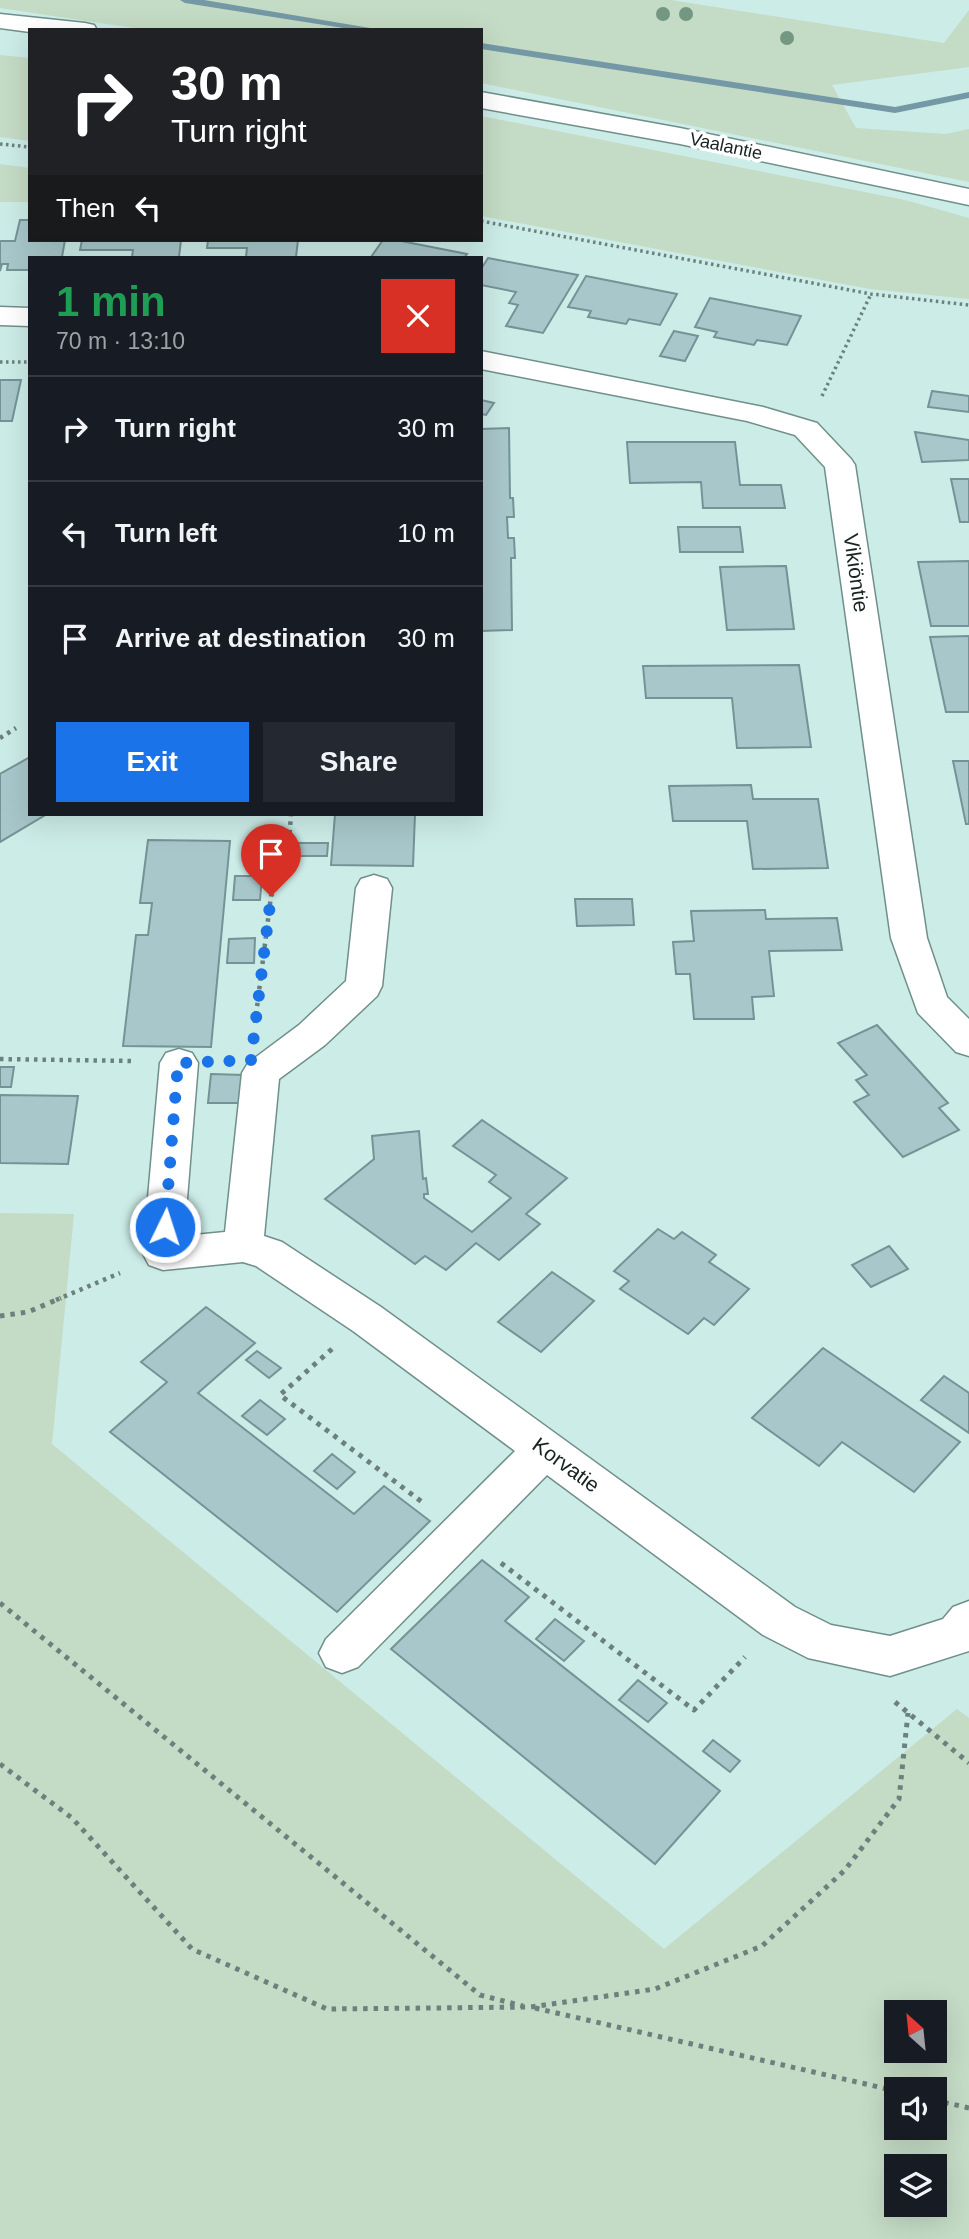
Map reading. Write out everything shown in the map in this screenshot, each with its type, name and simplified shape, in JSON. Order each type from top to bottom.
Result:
[{"type":"street","points":[[0,21],[66,28]]},
{"type":"street","name":"Vaalantie","points":[[483,100],[680,136],[969,198]]},
{"type":"street","points":[[0,316],[28,317]]},
{"type":"street","points":[[483,360],[752,413],[806,429]]},
{"type":"street","name":"Vikiöntie","points":[[806,429],[840,465],[909,938],[932,1003],[969,1042]]},
{"type":"street","points":[[243,1246],[261,1073],[312,1035],[364,985],[374,888]]},
{"type":"street","points":[[163,1254],[178,1063]]},
{"type":"street","name":"Korvatie","points":[[163,1254],[243,1246],[268,1253],[367,1319],[779,1621],[824,1644],[890,1656],[958,1635],[969,1621]]},
{"type":"street","points":[[342,1653],[545,1449]]},
{"type":"path","points":[[0,144],[28,147]]},
{"type":"path","points":[[483,221],[870,294],[969,305]]},
{"type":"path","points":[[806,429],[870,294]]},
{"type":"path","points":[[0,362],[27,362]]},
{"type":"path","points":[[0,737],[16,728]]},
{"type":"path","points":[[254,1032],[271,896],[287,871],[291,816]]},
{"type":"path","points":[[0,1059],[178,1063]]},
{"type":"path","points":[[0,1316],[28,1312],[163,1254]]},
{"type":"path","points":[[0,1603],[480,1995],[884,2088]]},
{"type":"path","points":[[0,1764],[72,1818],[192,1949],[327,2009],[531,2007],[654,1989],[762,1946],[845,1870],[899,1799],[908,1713]]},
{"type":"path","points":[[947,2103],[969,2108]]},
{"type":"green space","points":[[0,0],[671,0],[944,43],[969,10],[969,67],[832,85],[856,128],[946,134],[969,129],[969,182],[483,83],[483,28],[134,28],[0,8]]},
{"type":"green space","points":[[0,55],[28,58],[28,141],[0,137]]},
{"type":"green space","points":[[483,116],[905,200],[969,218],[969,299],[870,289],[483,216]]},
{"type":"green space","points":[[0,164],[28,168],[28,202],[0,202]]},
{"type":"green space","points":[[0,1213],[74,1214],[52,1444],[664,1949],[957,1709],[969,1718],[969,2239],[0,2239]]},
{"type":"building","points":[[20,220],[28,220],[28,242],[65,242],[62,256],[28,256],[28,270],[7,270],[8,264],[2,264],[0,271],[0,241],[15,241]]},
{"type":"building","points":[[82,242],[181,242],[179,256],[132,256],[133,250],[80,250]]},
{"type":"building","points":[[208,242],[298,242],[296,256],[246,256],[247,248],[207,248]]},
{"type":"building","points":[[382,242],[406,242],[467,254],[466,256],[372,256]]},
{"type":"building","points":[[488,258],[578,275],[543,333],[506,326],[518,305],[509,303],[516,292],[483,285],[483,266]]},
{"type":"building","points":[[586,276],[677,294],[660,325],[629,319],[626,324],[588,317],[591,311],[568,307]]},
{"type":"building","points":[[710,298],[801,316],[787,345],[757,340],[754,345],[714,337],[717,332],[695,327]]},
{"type":"building","points":[[674,331],[698,336],[685,361],[660,356]]},
{"type":"building","points":[[0,380],[21,380],[12,421],[0,421]]},
{"type":"building","points":[[932,391],[969,396],[969,412],[928,407]]},
{"type":"building","points":[[483,400],[494,403],[486,415],[483,414]]},
{"type":"building","points":[[509,428],[510,498],[513,498],[514,517],[507,517],[508,538],[514,538],[515,558],[511,558],[512,630],[483,631],[483,429]]},
{"type":"building","points":[[915,432],[969,440],[969,460],[922,462]]},
{"type":"building","points":[[627,442],[735,442],[740,485],[781,485],[785,508],[703,508],[701,482],[630,483]]},
{"type":"building","points":[[951,479],[969,479],[969,522],[960,522]]},
{"type":"building","points":[[678,527],[740,527],[743,552],[680,552]]},
{"type":"building","points":[[969,561],[969,626],[931,626],[918,562]]},
{"type":"building","points":[[786,566],[794,629],[727,630],[720,567]]},
{"type":"building","points":[[969,636],[969,712],[946,712],[930,637]]},
{"type":"building","points":[[799,665],[811,747],[737,748],[732,698],[646,698],[643,666]]},
{"type":"building","points":[[28,758],[28,816],[44,816],[0,842],[0,774]]},
{"type":"building","points":[[953,761],[969,761],[969,824],[966,824]]},
{"type":"building","points":[[751,785],[753,799],[818,799],[828,868],[753,869],[747,821],[673,821],[669,786]]},
{"type":"building","points":[[335,816],[415,816],[413,866],[331,865]]},
{"type":"building","points":[[148,840],[230,841],[211,1047],[123,1046],[136,935],[148,935],[152,903],[140,903]]},
{"type":"building","points":[[297,843],[328,843],[327,856],[296,856]]},
{"type":"building","points":[[235,876],[262,876],[260,900],[233,900]]},
{"type":"building","points":[[575,899],[632,899],[634,925],[577,926]]},
{"type":"building","points":[[765,910],[766,919],[837,918],[842,950],[769,951],[774,996],[752,997],[754,1019],[694,1019],[690,974],[676,974],[673,942],[694,941],[691,911]]},
{"type":"building","points":[[255,938],[254,963],[227,963],[229,939]]},
{"type":"building","points":[[877,1025],[948,1103],[939,1108],[959,1130],[903,1157],[854,1102],[869,1095],[856,1080],[867,1075],[838,1043]]},
{"type":"building","points":[[0,1067],[14,1067],[11,1087],[0,1087]]},
{"type":"building","points":[[211,1074],[244,1075],[241,1103],[208,1103]]},
{"type":"building","points":[[0,1095],[78,1096],[68,1164],[0,1163]]},
{"type":"building","points":[[482,1120],[567,1178],[526,1214],[540,1224],[499,1260],[476,1243],[446,1270],[425,1256],[415,1264],[325,1199],[374,1159],[372,1136],[419,1131],[423,1179],[426,1178],[428,1194],[424,1194],[424,1198],[472,1232],[511,1198],[489,1182],[496,1175],[453,1146]]},
{"type":"building","points":[[658,1229],[674,1239],[682,1232],[716,1255],[709,1262],[749,1289],[714,1325],[704,1318],[688,1334],[620,1289],[629,1281],[614,1271]]},
{"type":"building","points":[[889,1246],[908,1269],[871,1287],[852,1265]]},
{"type":"building","points":[[552,1272],[594,1301],[541,1352],[498,1322]]},
{"type":"building","points":[[206,1307],[255,1343],[198,1393],[354,1514],[384,1486],[430,1521],[337,1612],[110,1432],[167,1382],[141,1362]]},
{"type":"building","points":[[823,1348],[960,1442],[914,1492],[842,1442],[819,1466],[752,1418]]},
{"type":"building","points":[[257,1351],[281,1368],[269,1378],[246,1360]]},
{"type":"building","points":[[944,1376],[969,1393],[969,1433],[921,1400]]},
{"type":"building","points":[[260,1400],[285,1419],[267,1435],[242,1416]]},
{"type":"building","points":[[332,1454],[355,1472],[337,1489],[314,1471]]},
{"type":"building","points":[[482,1560],[529,1597],[505,1621],[720,1791],[655,1864],[391,1649]]},
{"type":"building","points":[[555,1619],[584,1641],[564,1661],[536,1639]]},
{"type":"building","points":[[638,1680],[667,1703],[648,1722],[619,1700]]},
{"type":"building","points":[[713,1740],[740,1761],[730,1772],[703,1751]]},
{"type":"waterway","points":[[185,0],[364,28]]},
{"type":"waterway","points":[[483,46],[895,110],[969,95]]},
{"type":"route","points":[[165,1227],[178,1063],[251,1060],[271,896]]}]
